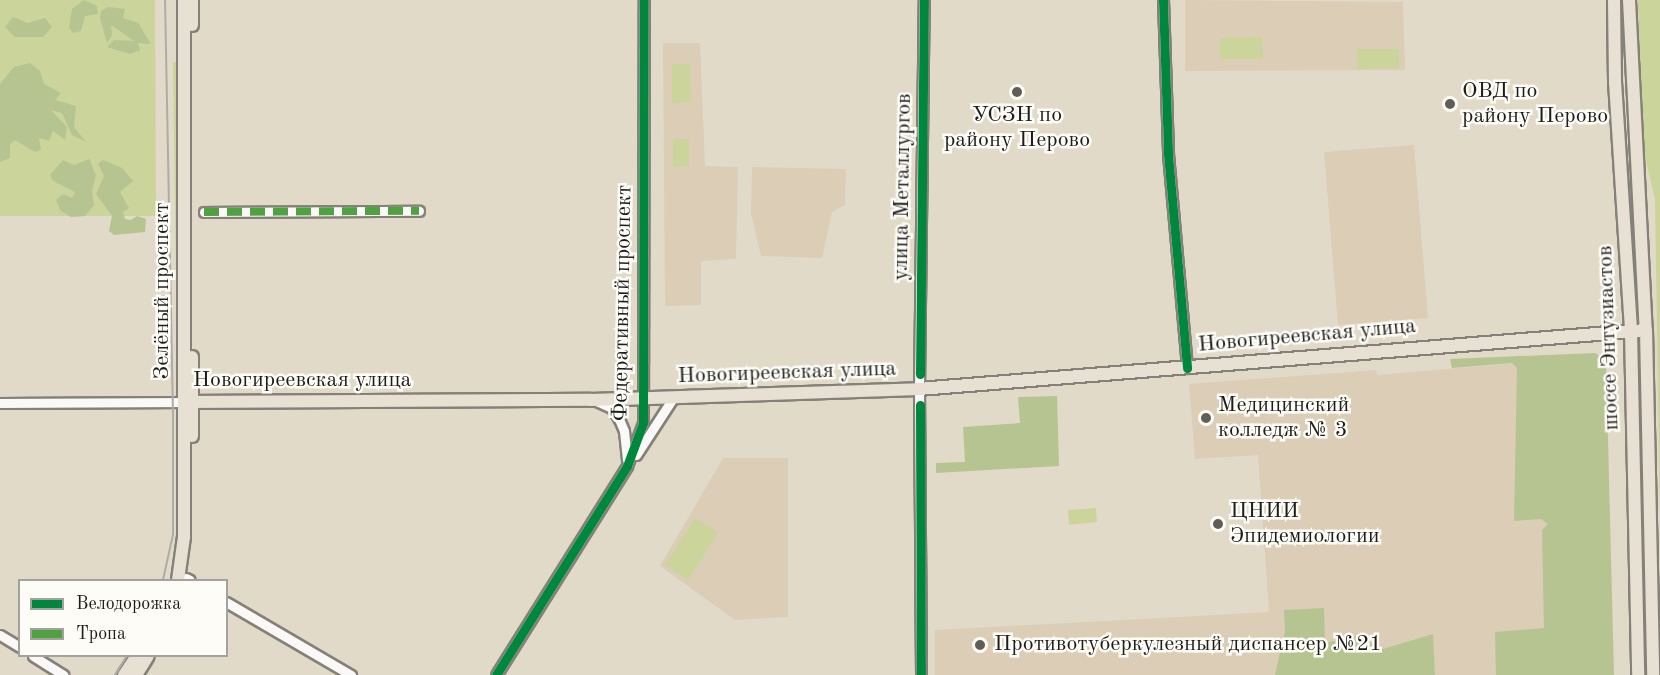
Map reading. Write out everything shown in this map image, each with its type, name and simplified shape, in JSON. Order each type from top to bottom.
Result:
[{"type":"main road","name":"Зелёный проспект","points":[[184,0],[188,402]]},
{"type":"main road","name":"Зелёный проспект","points":[[185,579],[192,0]]},
{"type":"main road","name":"шоссе Энтузиастов","points":[[1614,0],[1615,82],[1631,331],[1638,675]]},
{"type":"main road","name":"шоссе Энтузиастов","points":[[1629,0],[1646,330],[1653,675]]},
{"type":"main road","name":"Новогиреевская улица","points":[[188,402],[591,400],[919,389],[1646,330]]},
{"type":"main road","points":[[124,675],[136,657]]},
{"type":"main road","points":[[136,675],[147,657]]},
{"type":"street","name":"Федеративный проспект","points":[[496,675],[627,466],[643,423],[644,0]]},
{"type":"street","name":"улица Металлургов","points":[[921,675],[919,389],[924,0]]},
{"type":"street","points":[[1163,0],[1168,154],[1187,368]]},
{"type":"street","points":[[204,212],[419,212]]},
{"type":"street","points":[[627,466],[673,398]]},
{"type":"street","points":[[591,400],[612,408],[619,419],[628,450],[627,466]]},
{"type":"street","name":"Новогиреевская улица","points":[[0,403],[188,402]]},
{"type":"street","points":[[228,603],[351,675]]},
{"type":"street","points":[[0,635],[18,646]]},
{"type":"street","points":[[35,657],[64,675]]},
{"type":"shaded area","points":[[1185,0],[1403,2],[1405,70],[1185,71]]},
{"type":"shaded area","points":[[663,43],[700,43],[705,166],[738,167],[736,259],[701,261],[701,305],[665,306]]},
{"type":"shaded area","points":[[1414,145],[1428,318],[1338,325],[1324,152]]},
{"type":"shaded area","points":[[752,167],[846,169],[845,205],[832,212],[822,258],[761,256],[751,213]]},
{"type":"shaded area","points":[[1589,357],[1596,675],[935,675],[935,630],[1269,612],[1258,455],[1195,459],[1189,384],[1376,370],[1377,375]]},
{"type":"shaded area","points":[[723,458],[788,458],[788,617],[735,620],[660,566]]},
{"type":"green space","points":[[0,0],[155,0],[156,216],[0,216]]},
{"type":"green space","points":[[84,0],[97,6],[98,14],[85,16],[81,31],[73,33],[69,28],[72,9]]},
{"type":"green space","points":[[1638,0],[1660,0],[1660,525],[1655,199],[1642,144]]},
{"type":"green space","points":[[108,7],[125,9],[123,18],[138,23],[151,44],[138,43],[140,50],[130,54],[107,47],[114,40],[134,41],[111,25],[112,35],[107,43],[100,18],[101,11]]},
{"type":"green space","points":[[13,17],[28,23],[45,18],[52,27],[43,37],[15,37],[5,27]]},
{"type":"green space","points":[[1262,37],[1263,59],[1220,59],[1220,38]]},
{"type":"green space","points":[[1357,49],[1399,49],[1399,68],[1357,69]]},
{"type":"green space","points":[[173,62],[181,62],[181,386],[176,279]]},
{"type":"green space","points":[[30,63],[40,71],[44,84],[61,93],[55,100],[76,106],[74,127],[86,142],[72,135],[62,113],[51,110],[67,127],[65,140],[53,131],[49,141],[39,138],[41,150],[35,152],[15,140],[10,144],[10,158],[0,162],[0,84],[14,67]]},
{"type":"green space","points":[[672,64],[690,64],[691,102],[672,103]]},
{"type":"green space","points":[[673,139],[689,139],[689,166],[673,167]]},
{"type":"green space","points":[[89,159],[96,175],[92,191],[94,205],[85,216],[71,217],[60,210],[56,200],[63,194],[72,198],[75,192],[53,181],[50,175],[63,160],[74,165]]},
{"type":"green space","points":[[103,160],[122,168],[133,181],[120,192],[129,208],[123,212],[125,219],[131,220],[137,216],[146,219],[145,232],[114,235],[109,231],[112,216],[96,194],[104,176],[98,164]]},
{"type":"green space","points":[[1595,353],[1606,360],[1614,675],[1496,675],[1495,632],[1544,628],[1542,530],[1548,524],[1541,519],[1514,521],[1517,368],[1512,363],[1452,368],[1450,359]]},
{"type":"green space","points":[[1057,396],[1059,466],[936,473],[936,463],[965,462],[963,427],[1020,423],[1018,397]]},
{"type":"green space","points":[[1096,508],[1097,522],[1069,525],[1068,510]]},
{"type":"green space","points":[[695,518],[718,533],[688,580],[665,565]]},
{"type":"green space","points":[[1324,608],[1325,643],[1356,636],[1383,649],[1433,634],[1435,675],[1275,675],[1285,631],[1284,610]]},
{"type":"tram line","points":[[163,579],[173,535],[165,0]]},
{"type":"tram line","points":[[115,675],[126,657]]},
{"type":"marked path","points":[[204,212],[419,211]]},
{"type":"cycle path","points":[[496,675],[627,466],[643,423],[644,0]]},
{"type":"cycle path","points":[[920,374],[924,0]]},
{"type":"cycle path","points":[[1163,0],[1168,154],[1187,368]]},
{"type":"cycle path","points":[[920,405],[921,675]]},
{"type":"place","name":"УСЗН по району Перово","points":[[1017,92]]},
{"type":"place","name":"ОВД по району Перово","points":[[1450,104]]},
{"type":"place","name":"Медицинский колледж № 3","points":[[1206,418]]},
{"type":"place","name":"ЦНИИ Эпидемиологии","points":[[1218,524]]},
{"type":"place","name":"Противотуберкулезный диспансер №21","points":[[980,645]]}]
